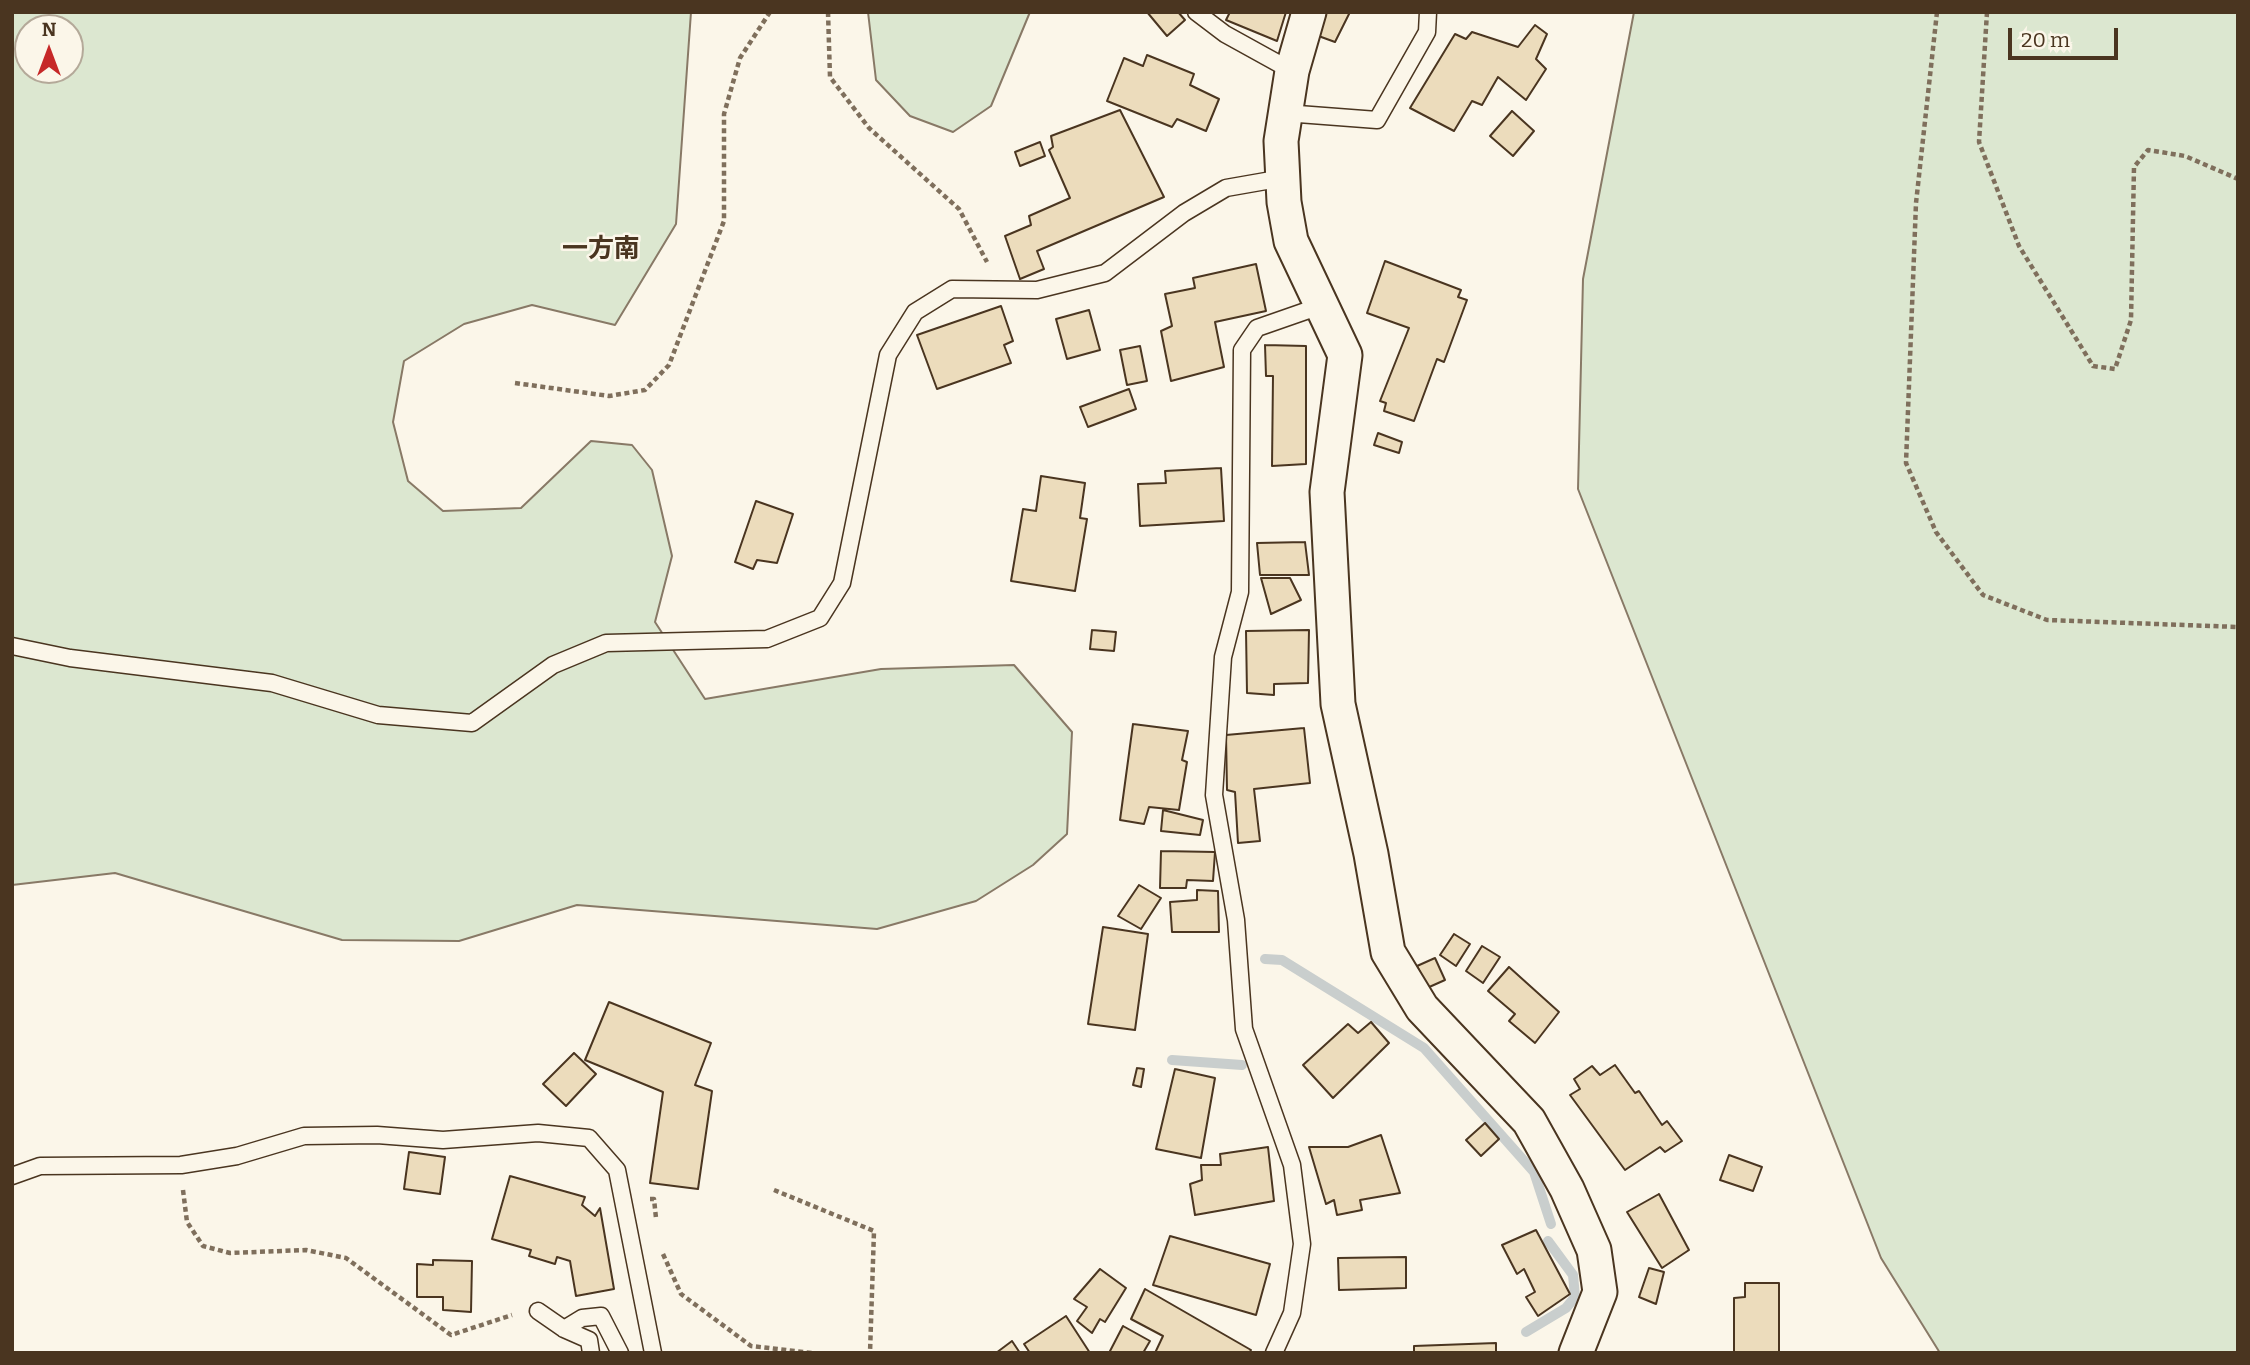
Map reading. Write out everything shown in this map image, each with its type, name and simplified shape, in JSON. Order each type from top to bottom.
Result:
[{"type":"street","points":[[1309,12],[1292,71],[1281,141],[1291,241],[1345,355],[1327,492],[1338,704],[1371,854],[1388,952],[1422,1009],[1529,1121],[1567,1189],[1594,1250],[1600,1292],[1576,1353]]},
{"type":"lane","points":[[1196,12],[1224,34],[1292,71]]},
{"type":"lane","points":[[1285,113],[1377,121],[1427,32],[1428,12]]},
{"type":"lane","points":[[12,646],[70,658],[272,683],[378,715],[472,723],[553,665],[606,643],[767,639],[820,618],[842,583],[888,355],[915,312],[952,289],[1037,290],[1105,273],[1184,213],[1226,188],[1283,178]]},
{"type":"lane","points":[[1274,1353],[1292,1313],[1302,1244],[1292,1164],[1244,1029],[1236,919],[1214,795],[1223,657],[1240,592],[1242,350],[1257,328],[1323,305]]},
{"type":"lane","points":[[12,1176],[40,1166],[180,1164],[237,1156],[304,1136],[377,1135],[443,1140],[538,1133],[589,1138],[617,1170],[653,1353]]},
{"type":"lane","points":[[538,1311],[564,1329],[589,1340],[590,1353]]},
{"type":"lane","points":[[564,1329],[583,1318],[601,1316],[620,1353]]},
{"type":"path","points":[[515,383],[608,396],[645,390],[669,365],[724,221],[724,114],[740,58],[770,12]]},
{"type":"path","points":[[828,12],[830,77],[869,128],[959,209],[989,266],[996,290]]},
{"type":"path","points":[[1937,12],[1916,203],[1906,463],[1936,532],[1983,595],[2047,620],[2238,627]]},
{"type":"path","points":[[1987,12],[1979,142],[2019,246],[2093,366],[2115,369],[2131,320],[2134,167],[2148,150],[2185,156],[2238,179]]},
{"type":"path","points":[[180,1164],[187,1222],[203,1246],[230,1253],[306,1250],[346,1258],[451,1335],[508,1315],[538,1311]]},
{"type":"path","points":[[774,1190],[874,1231],[870,1353]]},
{"type":"path","points":[[622,1196],[654,1199],[657,1224]]},
{"type":"path","points":[[660,1248],[681,1294],[751,1346],[812,1353]]},
{"type":"green space","points":[[12,12],[691,12],[676,224],[615,325],[532,305],[464,324],[404,361],[393,422],[408,481],[443,511],[521,508],[591,441],[632,445],[652,470],[672,556],[655,622],[705,699],[881,669],[1014,665],[1072,732],[1067,834],[1033,865],[976,901],[877,929],[577,905],[459,941],[342,940],[115,873],[12,885]]},
{"type":"green space","points":[[868,12],[1030,12],[991,106],[953,132],[910,116],[876,80]]},
{"type":"green space","points":[[1634,12],[2238,12],[2238,1353],[1940,1353],[1881,1258],[1578,489],[1583,279]]},
{"type":"building","points":[[1147,12],[1178,12],[1185,20],[1167,36]]},
{"type":"building","points":[[1230,12],[1286,12],[1277,41],[1226,20]]},
{"type":"building","points":[[1323,12],[1350,12],[1335,42],[1313,34]]},
{"type":"building","points":[[1535,25],[1547,34],[1536,59],[1546,69],[1526,100],[1498,77],[1482,105],[1472,101],[1454,131],[1410,108],[1455,34],[1466,39],[1472,32],[1518,47]]},
{"type":"building","points":[[1147,55],[1194,74],[1190,85],[1219,99],[1206,131],[1177,119],[1172,127],[1107,101],[1124,58],[1143,66]]},
{"type":"building","points":[[1120,110],[1164,197],[1037,251],[1044,269],[1020,279],[1005,236],[1031,225],[1029,216],[1070,198],[1049,150],[1053,147],[1051,136]]},
{"type":"building","points":[[1512,111],[1534,131],[1513,156],[1490,136]]},
{"type":"building","points":[[1040,142],[1045,156],[1020,166],[1015,152]]},
{"type":"building","points":[[1385,261],[1461,290],[1458,297],[1467,300],[1444,362],[1437,359],[1414,421],[1384,411],[1386,403],[1380,401],[1409,328],[1367,313]]},
{"type":"building","points":[[1256,264],[1266,311],[1215,322],[1224,367],[1171,381],[1161,331],[1172,326],[1165,294],[1195,288],[1193,278]]},
{"type":"building","points":[[1001,306],[1013,341],[1004,345],[1011,363],[937,389],[917,335]]},
{"type":"building","points":[[1089,310],[1100,350],[1067,359],[1056,319]]},
{"type":"building","points":[[1265,345],[1306,346],[1306,464],[1272,466],[1273,376],[1266,376]]},
{"type":"building","points":[[1140,346],[1147,381],[1127,385],[1120,350]]},
{"type":"building","points":[[1129,389],[1136,409],[1088,427],[1080,407]]},
{"type":"building","points":[[1378,433],[1402,442],[1399,453],[1374,445]]},
{"type":"building","points":[[1221,468],[1224,521],[1140,526],[1138,484],[1166,483],[1165,471]]},
{"type":"building","points":[[1041,476],[1085,483],[1080,518],[1087,519],[1075,591],[1011,581],[1023,509],[1036,511]]},
{"type":"building","points":[[756,501],[793,514],[777,563],[757,560],[753,569],[735,562]]},
{"type":"building","points":[[1305,542],[1309,575],[1260,575],[1257,543]]},
{"type":"building","points":[[1261,578],[1290,578],[1301,600],[1271,614]]},
{"type":"building","points":[[1092,630],[1116,632],[1114,651],[1090,649]]},
{"type":"building","points":[[1309,630],[1308,683],[1274,684],[1274,695],[1247,693],[1246,631]]},
{"type":"building","points":[[1133,724],[1188,731],[1182,760],[1187,762],[1179,810],[1149,807],[1144,824],[1120,820]]},
{"type":"building","points":[[1304,728],[1310,783],[1254,789],[1260,841],[1238,843],[1235,792],[1227,790],[1226,735]]},
{"type":"building","points":[[1163,810],[1203,820],[1200,835],[1161,831]]},
{"type":"building","points":[[1161,851],[1215,852],[1213,881],[1187,880],[1186,888],[1160,888]]},
{"type":"building","points":[[1139,885],[1161,898],[1141,929],[1118,916]]},
{"type":"building","points":[[1197,890],[1218,891],[1219,932],[1172,932],[1170,902],[1197,900]]},
{"type":"building","points":[[1103,927],[1148,934],[1135,1030],[1088,1024]]},
{"type":"building","points":[[1454,934],[1470,944],[1456,966],[1440,955]]},
{"type":"building","points":[[1482,946],[1500,957],[1483,983],[1466,971]]},
{"type":"building","points":[[1435,958],[1445,980],[1427,988],[1417,966]]},
{"type":"building","points":[[1509,967],[1559,1012],[1535,1043],[1509,1021],[1515,1014],[1488,991]]},
{"type":"building","points":[[609,1002],[711,1043],[695,1085],[712,1091],[698,1189],[650,1183],[663,1092],[585,1060]]},
{"type":"building","points":[[1371,1022],[1389,1043],[1333,1098],[1303,1065],[1348,1024],[1358,1033]]},
{"type":"building","points":[[574,1053],[596,1074],[566,1106],[543,1084]]},
{"type":"building","points":[[1615,1065],[1635,1093],[1639,1091],[1662,1125],[1667,1121],[1682,1141],[1665,1152],[1660,1147],[1625,1170],[1570,1095],[1580,1089],[1574,1079],[1592,1066],[1600,1075]]},
{"type":"building","points":[[1137,1068],[1144,1069],[1141,1087],[1133,1085]]},
{"type":"building","points":[[1175,1069],[1215,1078],[1201,1158],[1156,1149]]},
{"type":"building","points":[[1485,1123],[1499,1139],[1481,1156],[1466,1140]]},
{"type":"building","points":[[1381,1135],[1400,1193],[1360,1200],[1362,1210],[1337,1215],[1334,1200],[1326,1204],[1309,1147],[1348,1147]]},
{"type":"building","points":[[1268,1147],[1274,1201],[1195,1215],[1190,1184],[1202,1180],[1201,1165],[1221,1165],[1220,1154]]},
{"type":"building","points":[[409,1152],[445,1157],[440,1194],[404,1189]]},
{"type":"building","points":[[1729,1155],[1762,1167],[1753,1191],[1720,1180]]},
{"type":"building","points":[[510,1176],[585,1197],[582,1205],[595,1216],[600,1208],[614,1289],[576,1296],[570,1261],[557,1257],[555,1264],[529,1256],[531,1250],[492,1239]]},
{"type":"building","points":[[1659,1194],[1689,1250],[1662,1268],[1627,1212]]},
{"type":"building","points":[[1536,1230],[1570,1294],[1538,1316],[1526,1297],[1535,1292],[1524,1269],[1517,1274],[1502,1245]]},
{"type":"building","points":[[1170,1236],[1270,1264],[1256,1315],[1153,1285]]},
{"type":"building","points":[[1406,1257],[1406,1288],[1339,1290],[1338,1258]]},
{"type":"building","points":[[433,1260],[472,1261],[471,1312],[443,1310],[443,1297],[417,1297],[417,1264],[433,1265]]},
{"type":"building","points":[[1649,1268],[1664,1272],[1656,1304],[1639,1297]]},
{"type":"building","points":[[1100,1269],[1126,1288],[1105,1322],[1100,1319],[1092,1333],[1077,1321],[1087,1307],[1074,1299]]},
{"type":"building","points":[[1745,1283],[1779,1283],[1779,1353],[1734,1353],[1734,1298],[1745,1297]]},
{"type":"building","points":[[1145,1289],[1251,1350],[1249,1353],[1155,1353],[1163,1336],[1131,1319]]},
{"type":"building","points":[[1066,1316],[1090,1353],[1030,1353],[1024,1344]]},
{"type":"building","points":[[1123,1326],[1150,1341],[1143,1353],[1109,1353]]},
{"type":"building","points":[[1012,1341],[1020,1353],[996,1353]]},
{"type":"building","points":[[1496,1343],[1496,1353],[1414,1353],[1414,1346]]},
{"type":"waterway","points":[[1265,959],[1282,960],[1424,1048],[1534,1172],[1551,1224]]},
{"type":"waterway","points":[[1172,1060],[1242,1065]]},
{"type":"waterway","points":[[1526,1332],[1566,1308],[1575,1297],[1573,1275],[1548,1241]]},
{"type":"district","name":"一方南","points":[[601,250]]}]
